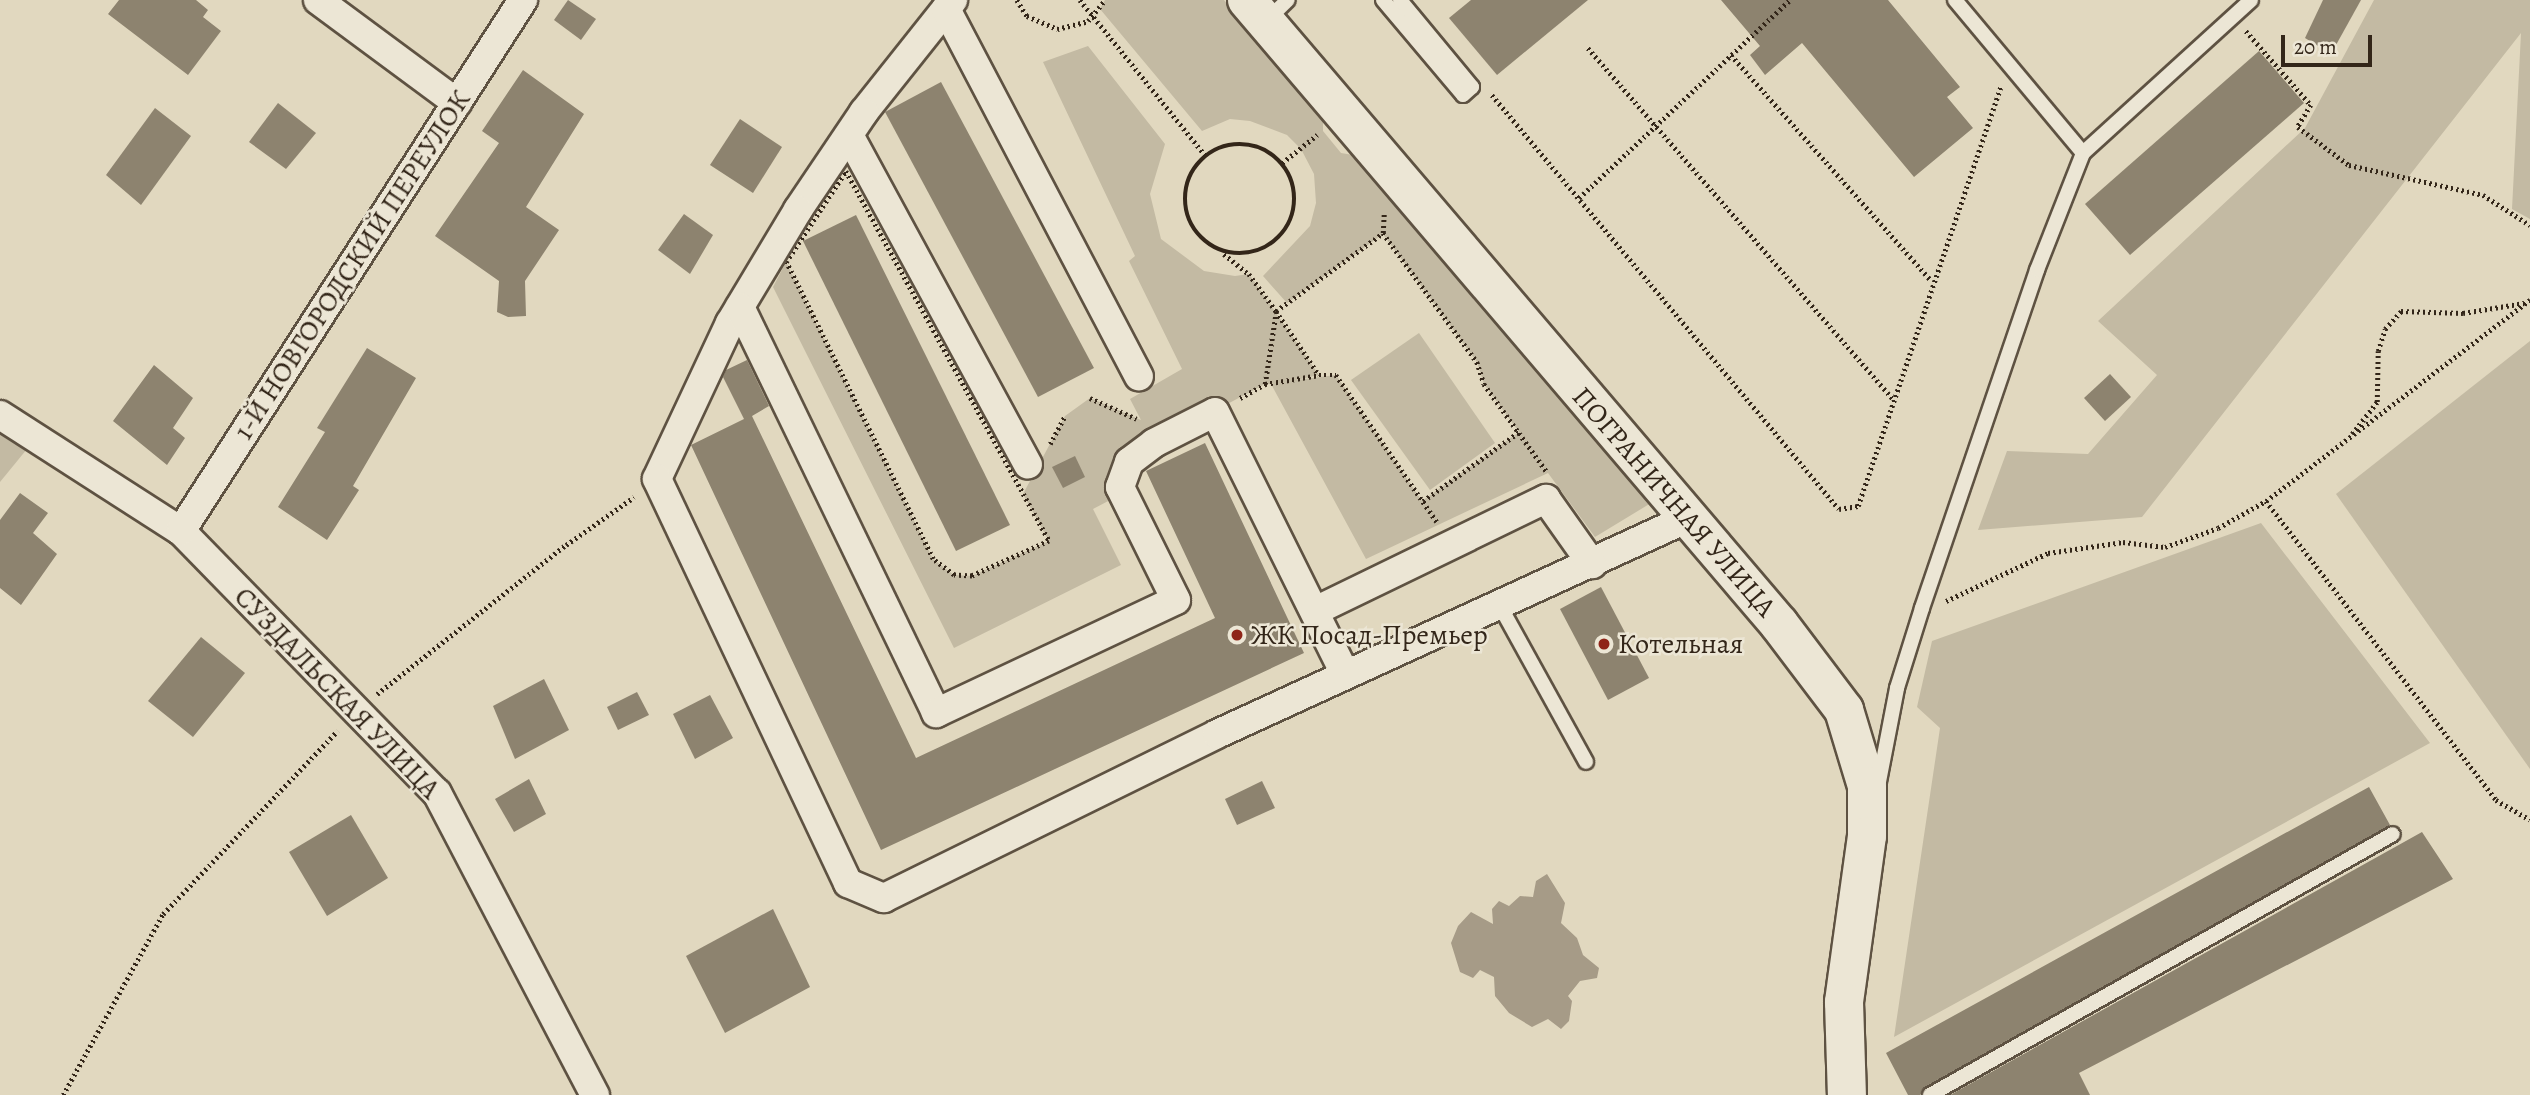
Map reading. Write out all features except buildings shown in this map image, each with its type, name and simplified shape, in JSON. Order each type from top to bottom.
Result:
[{"type":"street","points":[[318,0],[457,103]]},
{"type":"street","name":"1-Й НОВГОРОДСКИЙ ПЕРЕУЛОК","points":[[181,531],[523,0]]},
{"type":"street","points":[[1139,376],[949,5],[849,135],[740,307],[657,479],[848,883],[884,898],[1345,674],[1688,519]]},
{"type":"street","name":"ПОГРАНИЧНАЯ УЛИЦА","points":[[1266,7],[1688,519],[1779,624],[1844,710],[1867,786],[1867,836],[1844,1002],[1847,1095]]},
{"type":"street","points":[[849,135],[1028,464]]},
{"type":"street","points":[[740,307],[936,713],[1176,600],[1120,487],[1129,462],[1154,443],[1215,412],[1345,674]]},
{"type":"street","name":"СУЗДАЛЬСКАЯ УЛИЦА","points":[[0,415],[181,531],[437,793],[595,1095]]},
{"type":"street","points":[[1315,611],[1546,499],[1592,564]]},
{"type":"lane","points":[[1383,0],[1463,95],[1472,87],[1400,0]]},
{"type":"lane","points":[[1955,0],[2082,153]]},
{"type":"lane","points":[[1867,836],[1897,688],[1922,608],[2032,283],[2082,153],[2251,0]]},
{"type":"lane","points":[[1500,606],[1586,762]]},
{"type":"lane","points":[[1930,1095],[2393,834]]},
{"type":"path","points":[[1017,0],[1027,16],[1057,29],[1073,28],[1093,16],[1105,0]]},
{"type":"path","points":[[1080,0],[1206,155]]},
{"type":"path","points":[[1579,198],[1790,0]]},
{"type":"path","points":[[2234,17],[2311,105],[2298,127],[2349,165],[2483,195],[2530,225]]},
{"type":"path","points":[[1588,48],[1894,400]]},
{"type":"path","points":[[1731,55],[1933,281]]},
{"type":"path","points":[[1487,89],[1839,509],[1858,506],[2008,66]]},
{"type":"path","points":[[1221,252],[1248,254],[1277,240],[1290,222],[1296,194],[1282,163],[1254,145],[1221,147],[1206,155],[1186,182],[1185,208],[1195,231],[1221,252],[1249,274],[1319,375]]},
{"type":"path","points":[[846,171],[867,209],[1049,541],[972,576],[954,575],[933,559],[786,262],[846,171]]},
{"type":"path","points":[[1384,200],[1383,233],[1477,362],[1484,384],[1548,473],[1536,479]]},
{"type":"path","points":[[1265,384],[1276,311],[1383,233]]},
{"type":"path","points":[[1922,608],[1960,597],[2049,553],[2123,542],[2165,547],[2218,528],[2266,501],[2528,301]]},
{"type":"path","points":[[2347,441],[2377,402],[2378,351],[2385,329],[2401,311],[2463,313],[2528,301]]},
{"type":"path","points":[[1215,412],[1265,384],[1319,375],[1336,375],[1438,523],[1450,517]]},
{"type":"path","points":[[1084,403],[1096,392]]},
{"type":"path","points":[[1090,398],[1142,421]]},
{"type":"path","points":[[1054,418],[1075,410]]},
{"type":"path","points":[[1423,501],[1519,432]]},
{"type":"path","points":[[63,1095],[163,914],[358,712],[443,639],[657,479]]},
{"type":"path","points":[[2266,501],[2496,800],[2530,820]]},
{"type":"shaded area","points":[[1105,0],[1224,0],[1323,118],[1323,131],[1341,153],[1353,155],[1417,224],[1651,503],[1595,537],[1548,473],[1366,559],[1271,384],[1265,384],[1154,443],[1112,499],[1093,509],[1121,565],[954,648],[773,287],[786,262],[933,559],[954,575],[972,576],[1049,541],[1023,494],[1065,416],[1090,398],[1141,420],[1130,399],[1182,369],[1129,261],[1135,256],[1043,62],[1088,46],[1165,144],[1150,194],[1161,239],[1204,271],[1235,276],[1249,274],[1319,375],[1296,380],[1336,375],[1422,501],[1519,432],[1484,384],[1477,362],[1383,234],[1287,303],[1263,276],[1310,226],[1316,203],[1314,174],[1301,149],[1287,135],[1250,121],[1230,119],[1202,131],[1100,9]]},
{"type":"shaded area","points":[[2374,0],[2530,0],[2530,219],[2512,209],[2521,33],[2142,517],[1978,530],[2007,451],[2088,454],[2157,375],[2098,321],[2305,128]]},
{"type":"shaded area","points":[[1419,333],[1495,443],[1430,490],[1351,380]]},
{"type":"shaded area","points":[[2530,341],[2530,769],[2336,494]]},
{"type":"shaded area","points":[[0,415],[36,438],[0,482]]},
{"type":"shaded area","points":[[2261,523],[2430,743],[1894,1037],[1940,728],[1917,707],[1932,641]]},
{"type":"shaded area","points":[[1547,874],[1565,903],[1561,923],[1577,938],[1583,955],[1599,968],[1597,978],[1580,981],[1568,996],[1572,1001],[1569,1021],[1561,1029],[1548,1019],[1532,1027],[1509,1013],[1495,996],[1494,977],[1480,970],[1473,978],[1460,972],[1451,943],[1458,926],[1471,912],[1493,924],[1492,909],[1499,901],[1509,906],[1520,896],[1533,897],[1536,881]]},
{"type":"place","name":"ЖК Посад-Премьер","points":[[1237,635]]},
{"type":"place","name":"Котельная","points":[[1604,644]]}]
